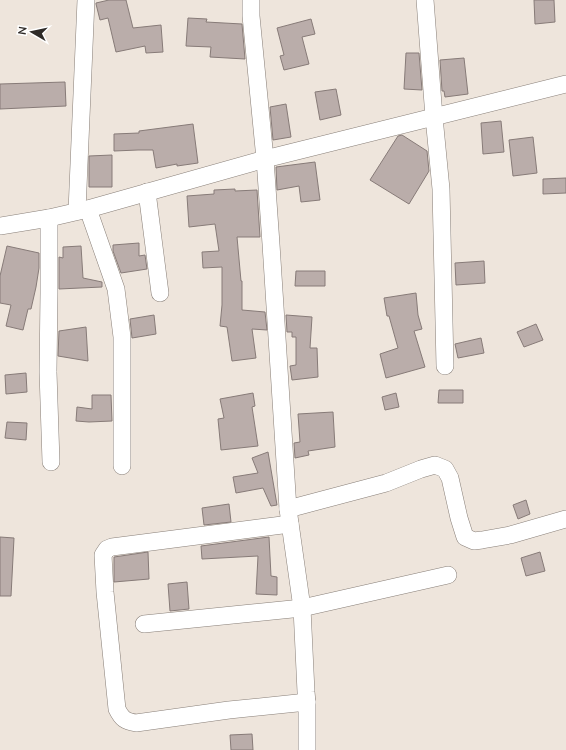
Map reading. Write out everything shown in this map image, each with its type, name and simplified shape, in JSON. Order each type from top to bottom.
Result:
[{"type":"street","points":[[86,0],[82,210],[116,289],[122,337],[122,466]]},
{"type":"street","points":[[251,0],[251,16],[265,159],[289,516],[302,608],[308,750]]},
{"type":"street","points":[[425,0],[441,188],[445,366]]},
{"type":"street","points":[[0,226],[49,218],[82,210],[265,159],[566,84]]},
{"type":"street","points":[[147,192],[160,293]]},
{"type":"street","points":[[49,218],[48,372],[51,462]]},
{"type":"street","points":[[307,702],[229,710],[136,723],[121,717],[117,709],[102,555],[107,549],[112,547],[289,516],[435,465],[444,469],[450,478],[465,537],[474,541],[510,535],[566,519]]},
{"type":"street","points":[[144,624],[302,608],[448,575]]},
{"type":"building","points":[[109,0],[126,0],[133,28],[161,25],[163,52],[146,53],[145,46],[116,52],[108,18],[100,20],[96,4]]},
{"type":"building","points":[[534,0],[554,0],[555,22],[535,24]]},
{"type":"building","points":[[188,18],[207,19],[206,22],[242,24],[245,59],[210,57],[211,47],[186,46]]},
{"type":"building","points":[[311,19],[315,34],[302,37],[309,64],[284,70],[280,56],[284,55],[277,28]]},
{"type":"building","points":[[406,53],[419,53],[422,90],[404,89]]},
{"type":"building","points":[[464,58],[468,94],[445,97],[444,91],[442,91],[440,60]]},
{"type":"building","points":[[65,82],[66,106],[0,109],[0,84]]},
{"type":"building","points":[[336,89],[341,115],[320,120],[315,92]]},
{"type":"building","points":[[286,104],[291,137],[273,140],[270,107]]},
{"type":"building","points":[[501,121],[504,152],[483,154],[481,123]]},
{"type":"building","points":[[193,124],[198,163],[177,166],[177,164],[156,168],[153,150],[114,151],[114,134],[139,133],[139,131]]},
{"type":"building","points":[[402,135],[427,151],[429,171],[409,204],[370,180],[398,136]]},
{"type":"building","points":[[533,137],[537,173],[513,176],[509,140]]},
{"type":"building","points":[[112,155],[112,187],[89,187],[89,156]]},
{"type":"building","points":[[315,162],[320,200],[301,202],[299,186],[277,190],[276,167]]},
{"type":"building","points":[[566,178],[566,193],[543,194],[543,179]]},
{"type":"building","points":[[235,189],[235,191],[257,190],[260,237],[237,237],[242,281],[242,310],[265,312],[267,330],[252,329],[256,358],[232,361],[227,327],[220,326],[222,305],[222,267],[203,268],[202,252],[219,251],[215,224],[189,227],[187,196],[214,194],[214,190]]},
{"type":"building","points":[[139,243],[139,256],[145,255],[147,269],[121,273],[113,251],[113,245]]},
{"type":"building","points":[[7,246],[39,253],[39,268],[36,287],[31,309],[28,309],[23,330],[6,326],[11,305],[0,303],[0,276]]},
{"type":"building","points":[[81,246],[83,278],[102,282],[102,287],[59,289],[59,257],[63,258],[63,247]]},
{"type":"building","points":[[484,261],[485,283],[456,285],[455,263]]},
{"type":"building","points":[[296,271],[325,271],[325,286],[295,286]]},
{"type":"building","points":[[416,293],[418,315],[422,329],[414,331],[425,367],[386,378],[380,354],[398,348],[389,316],[387,316],[384,298]]},
{"type":"building","points":[[154,315],[156,334],[132,338],[130,319]]},
{"type":"building","points":[[286,315],[312,317],[310,348],[317,348],[318,377],[292,380],[290,366],[296,365],[296,337],[292,337],[292,332],[287,332]]},
{"type":"building","points":[[536,324],[543,340],[524,347],[517,332]]},
{"type":"building","points":[[86,327],[88,361],[58,356],[59,331]]},
{"type":"building","points":[[481,338],[484,353],[458,358],[455,344]]},
{"type":"building","points":[[26,373],[27,392],[6,394],[5,375]]},
{"type":"building","points":[[439,390],[463,390],[463,403],[438,403]]},
{"type":"building","points":[[253,393],[255,406],[252,407],[258,446],[221,450],[218,419],[224,418],[220,399]]},
{"type":"building","points":[[396,393],[399,407],[385,410],[382,397]]},
{"type":"building","points":[[92,395],[111,395],[112,421],[76,421],[77,407],[92,409]]},
{"type":"building","points":[[333,412],[335,447],[308,451],[309,455],[295,458],[294,443],[300,442],[298,414]]},
{"type":"building","points":[[7,422],[27,423],[26,440],[5,438]]},
{"type":"building","points":[[268,452],[277,505],[271,506],[263,488],[236,493],[233,477],[258,473],[252,458]]},
{"type":"building","points":[[526,500],[530,514],[518,519],[513,505]]},
{"type":"building","points":[[229,504],[231,522],[204,525],[202,508]]},
{"type":"building","points":[[0,537],[14,538],[11,596],[0,596]]},
{"type":"building","points":[[269,537],[271,576],[277,577],[277,595],[256,594],[258,556],[202,559],[201,546]]},
{"type":"building","points":[[148,552],[149,579],[114,582],[114,557]]},
{"type":"building","points":[[540,552],[545,571],[526,576],[521,558]]},
{"type":"building","points":[[187,582],[189,609],[170,611],[168,584]]},
{"type":"building","points":[[252,734],[253,750],[231,750],[230,735]]}]
